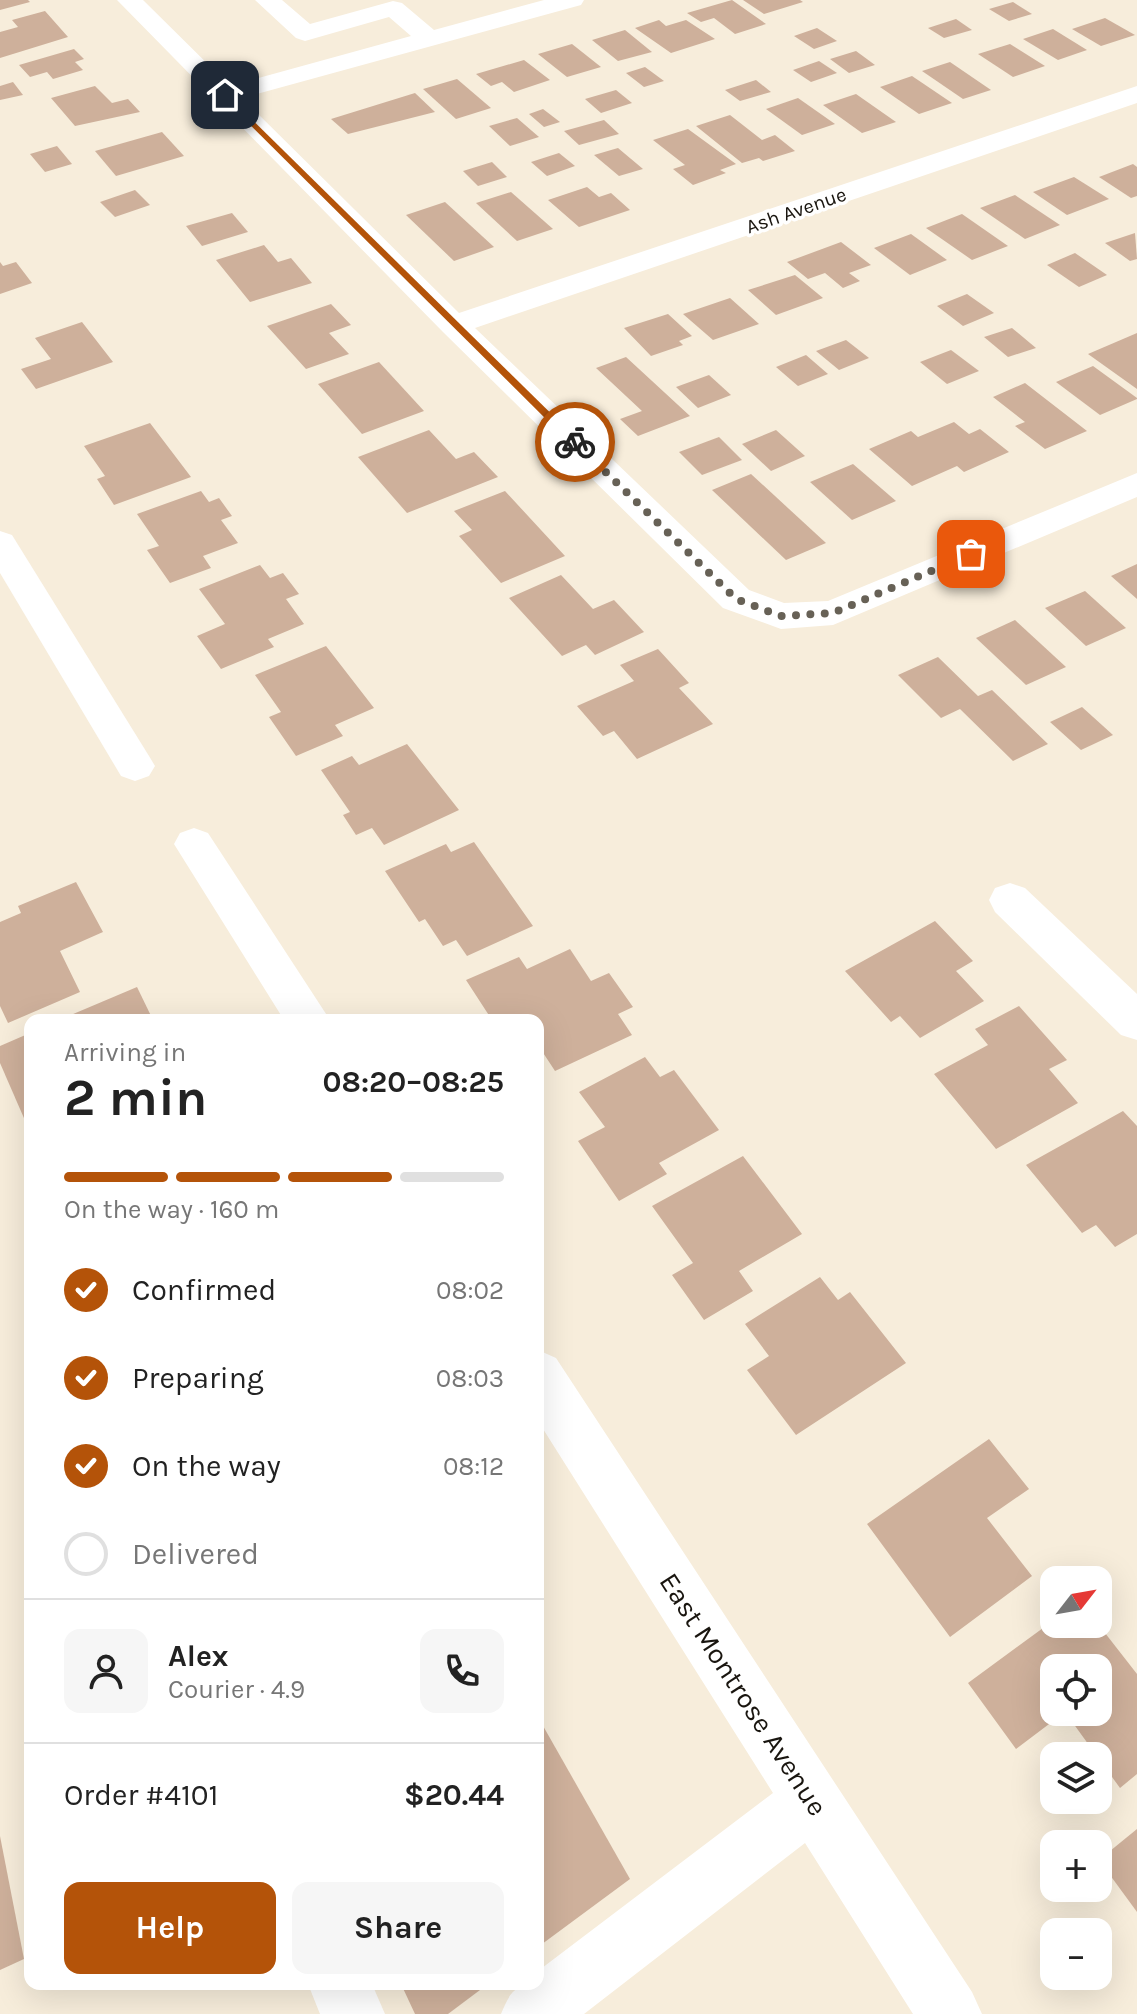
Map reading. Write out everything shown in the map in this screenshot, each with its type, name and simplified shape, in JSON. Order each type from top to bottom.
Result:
[{"type":"street","points":[[129,0],[454,325],[736,599],[781,616],[833,613],[1137,484]]},
{"type":"street","points":[[267,0],[305,33]]},
{"type":"street","points":[[225,95],[572,0]]},
{"type":"street","points":[[300,75],[278,49],[305,33],[393,8],[429,39]]},
{"type":"street","name":"Ash Avenue","points":[[454,325],[1137,94]]},
{"type":"street","points":[[0,543],[135,766]]},
{"type":"street","points":[[194,844],[304,1014]]},
{"type":"street","points":[[1010,900],[1137,1022]]},
{"type":"street","name":"East Montrose Avenue","points":[[544,1384],[950,2014]]},
{"type":"street","points":[[533,2014],[812,1800]]},
{"type":"street","points":[[342,1990],[353,2014]]},
{"type":"building","points":[[0,0],[28,0],[30,2],[0,10]]},
{"type":"building","points":[[732,0],[766,24],[735,34],[714,18],[701,22],[687,13]]},
{"type":"building","points":[[743,0],[800,0],[803,2],[764,14]]},
{"type":"building","points":[[1013,2],[1032,14],[1009,21],[989,9]]},
{"type":"building","points":[[45,11],[68,37],[0,58],[0,32],[18,27],[12,20]]},
{"type":"building","points":[[1105,18],[1135,35],[1101,46],[1072,29]]},
{"type":"building","points":[[956,19],[972,30],[944,38],[928,28]]},
{"type":"building","points":[[659,20],[666,26],[686,20],[715,39],[671,53],[635,28]]},
{"type":"building","points":[[817,28],[837,41],[814,49],[794,36]]},
{"type":"building","points":[[1053,29],[1087,50],[1058,60],[1023,39]]},
{"type":"building","points":[[625,30],[652,52],[618,61],[592,40]]},
{"type":"building","points":[[572,44],[601,67],[567,77],[538,54]]},
{"type":"building","points":[[1010,44],[1045,66],[1013,77],[978,54]]},
{"type":"building","points":[[74,49],[84,59],[75,62],[83,70],[53,79],[47,72],[30,77],[19,65]]},
{"type":"building","points":[[856,51],[875,65],[849,73],[830,59]]},
{"type":"building","points":[[524,60],[550,80],[514,92],[502,82],[491,86],[476,74]]},
{"type":"building","points":[[819,61],[837,73],[811,82],[793,70]]},
{"type":"building","points":[[950,62],[991,90],[963,99],[922,71]]},
{"type":"building","points":[[645,67],[664,81],[644,87],[626,73]]},
{"type":"building","points":[[912,76],[952,103],[919,114],[880,87]]},
{"type":"building","points":[[457,79],[491,108],[456,119],[423,89]]},
{"type":"building","points":[[756,80],[771,92],[740,101],[725,90]]},
{"type":"building","points":[[13,82],[23,95],[0,100],[0,86]]},
{"type":"building","points":[[95,86],[112,103],[128,99],[140,112],[75,126],[51,98]]},
{"type":"building","points":[[616,90],[632,103],[601,113],[585,99]]},
{"type":"building","points":[[415,93],[435,112],[348,134],[331,119]]},
{"type":"building","points":[[856,94],[896,122],[862,133],[823,105]]},
{"type":"building","points":[[798,98],[835,124],[802,135],[766,109]]},
{"type":"building","points":[[543,109],[560,122],[544,127],[529,114]]},
{"type":"building","points":[[730,115],[762,140],[775,135],[795,151],[763,161],[759,158],[742,163],[696,126]]},
{"type":"building","points":[[517,118],[539,137],[510,146],[489,126]]},
{"type":"building","points":[[604,120],[619,134],[579,145],[564,131]]},
{"type":"building","points":[[688,129],[736,164],[720,170],[726,173],[693,185],[673,169],[685,165],[653,140]]},
{"type":"building","points":[[162,132],[184,156],[116,176],[95,151]]},
{"type":"building","points":[[57,146],[72,164],[45,172],[30,154]]},
{"type":"building","points":[[618,148],[643,169],[619,176],[594,155]]},
{"type":"building","points":[[559,153],[575,166],[547,176],[531,162]]},
{"type":"building","points":[[492,162],[507,177],[478,186],[463,171]]},
{"type":"building","points":[[1133,164],[1137,167],[1137,196],[1131,198],[1099,177]]},
{"type":"building","points":[[1074,177],[1109,199],[1067,215],[1033,192]]},
{"type":"building","points":[[587,187],[599,197],[611,193],[630,210],[579,227],[548,200]]},
{"type":"building","points":[[135,190],[150,205],[115,217],[100,202]]},
{"type":"building","points":[[511,192],[553,229],[517,241],[476,203]]},
{"type":"building","points":[[1015,195],[1060,225],[1025,239],[980,208]]},
{"type":"building","points":[[445,202],[494,247],[454,261],[406,215]]},
{"type":"building","points":[[232,213],[248,232],[202,246],[186,226]]},
{"type":"building","points":[[962,214],[1008,246],[972,260],[926,228]]},
{"type":"building","points":[[1135,233],[1137,259],[1130,261],[1105,243]]},
{"type":"building","points":[[911,234],[947,260],[910,275],[874,248]]},
{"type":"building","points":[[841,242],[871,265],[849,273],[860,281],[843,288],[825,273],[808,279],[787,262]]},
{"type":"building","points":[[264,245],[278,262],[291,258],[312,283],[250,302],[216,260]]},
{"type":"building","points":[[1075,253],[1107,275],[1079,287],[1047,265]]},
{"type":"building","points":[[0,262],[3,266],[16,262],[32,283],[0,294]]},
{"type":"building","points":[[795,275],[823,298],[776,315],[748,290]]},
{"type":"building","points":[[967,294],[994,313],[963,326],[937,306]]},
{"type":"building","points":[[730,298],[759,324],[713,340],[683,314]]},
{"type":"building","points":[[331,304],[351,325],[329,333],[349,354],[306,369],[267,326]]},
{"type":"building","points":[[668,314],[692,336],[679,341],[683,345],[651,356],[624,328]]},
{"type":"building","points":[[82,322],[113,362],[36,389],[21,369],[51,359],[35,338]]},
{"type":"building","points":[[1012,328],[1036,348],[1008,357],[984,337]]},
{"type":"building","points":[[1137,333],[1137,389],[1088,354]]},
{"type":"building","points":[[846,340],[869,358],[839,370],[816,351]]},
{"type":"building","points":[[951,350],[979,371],[947,384],[920,362]]},
{"type":"building","points":[[806,355],[828,374],[798,386],[776,367]]},
{"type":"building","points":[[626,357],[690,416],[638,436],[620,419],[642,411],[596,368]]},
{"type":"building","points":[[379,362],[424,411],[362,434],[318,384]]},
{"type":"building","points":[[1093,366],[1137,399],[1100,415],[1056,382]]},
{"type":"building","points":[[709,375],[731,395],[698,408],[676,387]]},
{"type":"building","points":[[1025,383],[1087,431],[1045,449],[1015,426],[1025,422],[993,397]]},
{"type":"building","points":[[954,422],[969,434],[980,429],[1009,452],[964,472],[957,466],[912,486],[869,449],[911,431],[918,437]]},
{"type":"building","points":[[150,423],[191,477],[114,505],[97,479],[105,476],[84,446]]},
{"type":"building","points":[[429,430],[456,459],[474,452],[498,477],[407,513],[358,457]]},
{"type":"building","points":[[776,430],[805,456],[771,471],[742,444]]},
{"type":"building","points":[[719,437],[742,460],[702,475],[679,452]]},
{"type":"building","points":[[853,464],[896,501],[852,520],[810,482]]},
{"type":"building","points":[[751,474],[826,543],[786,560],[712,490]]},
{"type":"building","points":[[201,491],[209,502],[219,498],[232,516],[221,520],[238,543],[203,556],[211,568],[170,583],[147,550],[159,546],[137,514]]},
{"type":"building","points":[[505,491],[565,556],[501,583],[459,536],[472,530],[454,511]]},
{"type":"building","points":[[1137,564],[1137,599],[1111,576]]},
{"type":"building","points":[[260,565],[270,578],[283,573],[299,594],[286,599],[304,624],[268,639],[274,647],[221,669],[197,636],[225,624],[199,589]]},
{"type":"building","points":[[561,575],[593,609],[614,600],[644,632],[595,655],[586,645],[562,656],[509,598]]},
{"type":"building","points":[[1085,591],[1126,628],[1086,646],[1045,608]]},
{"type":"building","points":[[1015,620],[1066,667],[1026,685],[976,638]]},
{"type":"building","points":[[326,646],[374,708],[335,725],[343,736],[296,756],[269,717],[281,712],[255,675]]},
{"type":"building","points":[[658,649],[689,683],[679,688],[713,724],[637,759],[614,731],[603,736],[577,706],[634,681],[620,665]]},
{"type":"building","points":[[938,657],[978,696],[992,690],[1048,744],[1013,761],[960,709],[941,718],[898,675]]},
{"type":"building","points":[[1082,707],[1113,735],[1081,750],[1050,722]]},
{"type":"building","points":[[407,744],[459,810],[384,845],[372,828],[356,835],[343,815],[350,812],[321,770],[352,756],[359,765]]},
{"type":"building","points":[[474,842],[533,926],[467,956],[456,940],[443,946],[425,919],[419,922],[385,871],[446,844],[451,852]]},
{"type":"building","points":[[76,882],[103,932],[60,951],[80,992],[8,1023],[0,1006],[0,922],[21,913],[18,906]]},
{"type":"building","points":[[935,921],[973,961],[956,971],[984,1001],[920,1038],[900,1016],[891,1022],[845,971]]},
{"type":"building","points":[[570,949],[591,981],[609,973],[633,1007],[618,1014],[632,1035],[555,1071],[544,1054],[544,1014],[488,1014],[466,980],[519,957],[527,969]]},
{"type":"building","points":[[137,987],[150,1014],[73,1014]]},
{"type":"building","points":[[1019,1006],[1067,1060],[1049,1069],[1078,1103],[996,1149],[934,1074],[988,1045],[975,1029]]},
{"type":"building","points":[[24,1036],[24,1118],[0,1063],[0,1046]]},
{"type":"building","points":[[645,1057],[660,1077],[674,1070],[719,1130],[659,1163],[667,1174],[619,1201],[578,1141],[605,1127],[579,1092]]},
{"type":"building","points":[[1123,1111],[1137,1126],[1137,1234],[1115,1247],[1096,1225],[1082,1233],[1026,1165]]},
{"type":"building","points":[[743,1156],[802,1234],[739,1271],[753,1291],[704,1320],[672,1275],[693,1263],[652,1206]]},
{"type":"building","points":[[820,1277],[838,1300],[850,1292],[906,1363],[796,1435],[747,1370],[769,1356],[745,1324]]},
{"type":"building","points":[[989,1439],[1029,1489],[987,1518],[1032,1576],[950,1637],[867,1524]]},
{"type":"building","points":[[1040,1630],[1040,1638],[1109,1638],[1137,1674],[1137,1774],[1120,1788],[1112,1777],[1112,1742],[1087,1742],[1075,1726],[1112,1726],[1112,1654],[1040,1654],[1040,1726],[1046,1726],[1016,1749],[968,1683]]},
{"type":"building","points":[[544,1728],[630,1879],[544,1943]]},
{"type":"building","points":[[1137,1829],[1137,1912],[1112,1878],[1112,1849]]},
{"type":"building","points":[[0,1836],[24,1959],[0,1970]]},
{"type":"building","points":[[404,1990],[480,1990],[448,2014],[415,2014]]},
{"type":"way so far","points":[[575,442],[736,599],[781,616],[833,613],[971,554]]},
{"type":"route","points":[[225,95],[575,442]]}]
